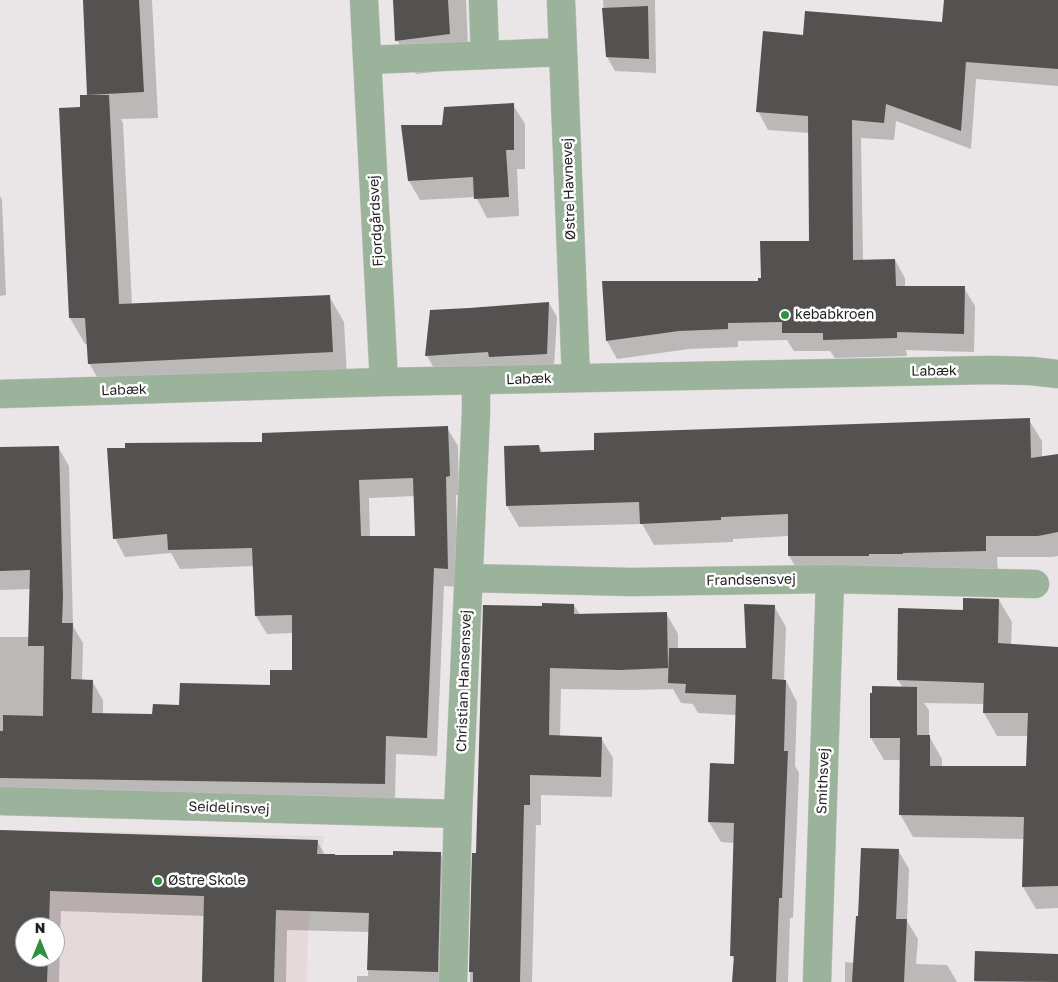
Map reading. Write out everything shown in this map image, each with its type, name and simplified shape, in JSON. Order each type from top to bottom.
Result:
[{"type":"street","name":"Fjordgårdsvej","points":[[364,0],[384,382]]},
{"type":"street","points":[[483,0],[485,55]]},
{"type":"street","name":"Østre Havnevej","points":[[561,0],[576,378]]},
{"type":"street","points":[[367,60],[563,52]]},
{"type":"street","name":"Labæk","points":[[0,394],[384,382],[990,370],[1058,374]]},
{"type":"street","name":"Christian Hansensvej","points":[[453,982],[476,380]]},
{"type":"street","name":"Frandsensvej","points":[[468,578],[631,582],[830,579],[1035,584]]},
{"type":"street","name":"Smithsvej","points":[[817,982],[830,579]]},
{"type":"street","name":"Seidelinsvej","points":[[0,801],[458,814]]},
{"type":"shaded area","name":"Østre Skole","points":[[0,830],[324,836],[308,927],[307,982],[0,982]]},
{"type":"building","points":[[83,0],[139,0],[144,92],[87,95]]},
{"type":"building","points":[[393,0],[448,0],[450,34],[395,41]]},
{"type":"building","points":[[944,0],[1058,0],[1058,69],[966,62],[961,131],[886,104],[884,123],[852,120],[853,260],[895,259],[896,286],[965,286],[964,334],[897,332],[897,338],[823,340],[823,333],[782,333],[782,322],[728,323],[728,329],[679,331],[606,341],[602,281],[758,281],[758,278],[761,278],[760,241],[809,241],[808,116],[756,112],[763,31],[803,35],[805,11],[942,22]]},
{"type":"building","points":[[648,6],[649,59],[606,57],[602,8]]},
{"type":"building","points":[[80,95],[109,95],[119,304],[330,295],[333,352],[88,364],[85,318],[69,318],[59,108],[80,107]]},
{"type":"building","points":[[514,103],[514,150],[506,150],[509,197],[474,199],[473,177],[408,181],[401,125],[442,125],[444,107]]},
{"type":"building","points":[[549,302],[547,354],[489,357],[488,352],[425,356],[430,310]]},
{"type":"building","points":[[1030,418],[1031,458],[1058,454],[1058,532],[1038,536],[986,536],[986,551],[869,554],[869,556],[788,556],[788,514],[721,517],[721,520],[640,524],[639,502],[506,506],[504,446],[539,445],[540,452],[594,450],[594,433]]},
{"type":"building","points":[[448,426],[450,476],[446,477],[448,569],[434,568],[427,738],[386,736],[385,784],[0,778],[0,731],[3,731],[3,715],[43,716],[44,646],[28,646],[30,570],[0,571],[0,447],[59,446],[62,623],[73,623],[71,679],[93,680],[92,713],[152,714],[153,704],[179,705],[180,683],[270,685],[270,670],[292,670],[292,615],[255,616],[252,548],[168,550],[167,534],[113,539],[107,448],[125,448],[125,443],[262,442],[262,433]],"holes":[[[413,478],[415,536],[361,536],[359,480]]]},
{"type":"building","points":[[963,598],[999,599],[998,643],[1058,647],[1058,886],[1022,887],[1024,817],[899,815],[900,738],[870,738],[870,693],[872,693],[872,686],[917,687],[917,735],[930,735],[930,766],[1026,766],[1028,713],[983,713],[984,683],[897,680],[898,608],[963,610]]},
{"type":"building","points":[[542,603],[574,604],[574,614],[667,612],[668,668],[620,670],[550,668],[549,735],[602,737],[601,777],[530,775],[530,805],[524,805],[520,982],[473,982],[473,972],[469,972],[472,853],[476,853],[483,605],[542,606]]},
{"type":"building","points":[[744,604],[775,605],[772,679],[786,680],[784,751],[788,751],[782,898],[779,898],[776,982],[732,982],[734,956],[730,956],[734,823],[708,822],[710,763],[734,764],[736,695],[685,693],[686,684],[668,683],[669,648],[746,648]]},
{"type":"building","name":"Østre Skole","points":[[0,830],[318,840],[317,854],[335,855],[393,855],[393,851],[441,852],[438,972],[367,970],[369,913],[276,910],[274,982],[202,982],[204,896],[50,891],[49,917],[15,917],[15,967],[48,967],[47,982],[0,982]]},
{"type":"building","points":[[861,848],[899,849],[896,919],[907,919],[904,982],[852,982],[856,916],[858,916]]},
{"type":"building","points":[[975,951],[1058,954],[1058,982],[974,981]]},
{"type":"place","name":"kebabkroen","points":[[785,315]]},
{"type":"place","name":"Østre Skole","points":[[158,881]]}]
